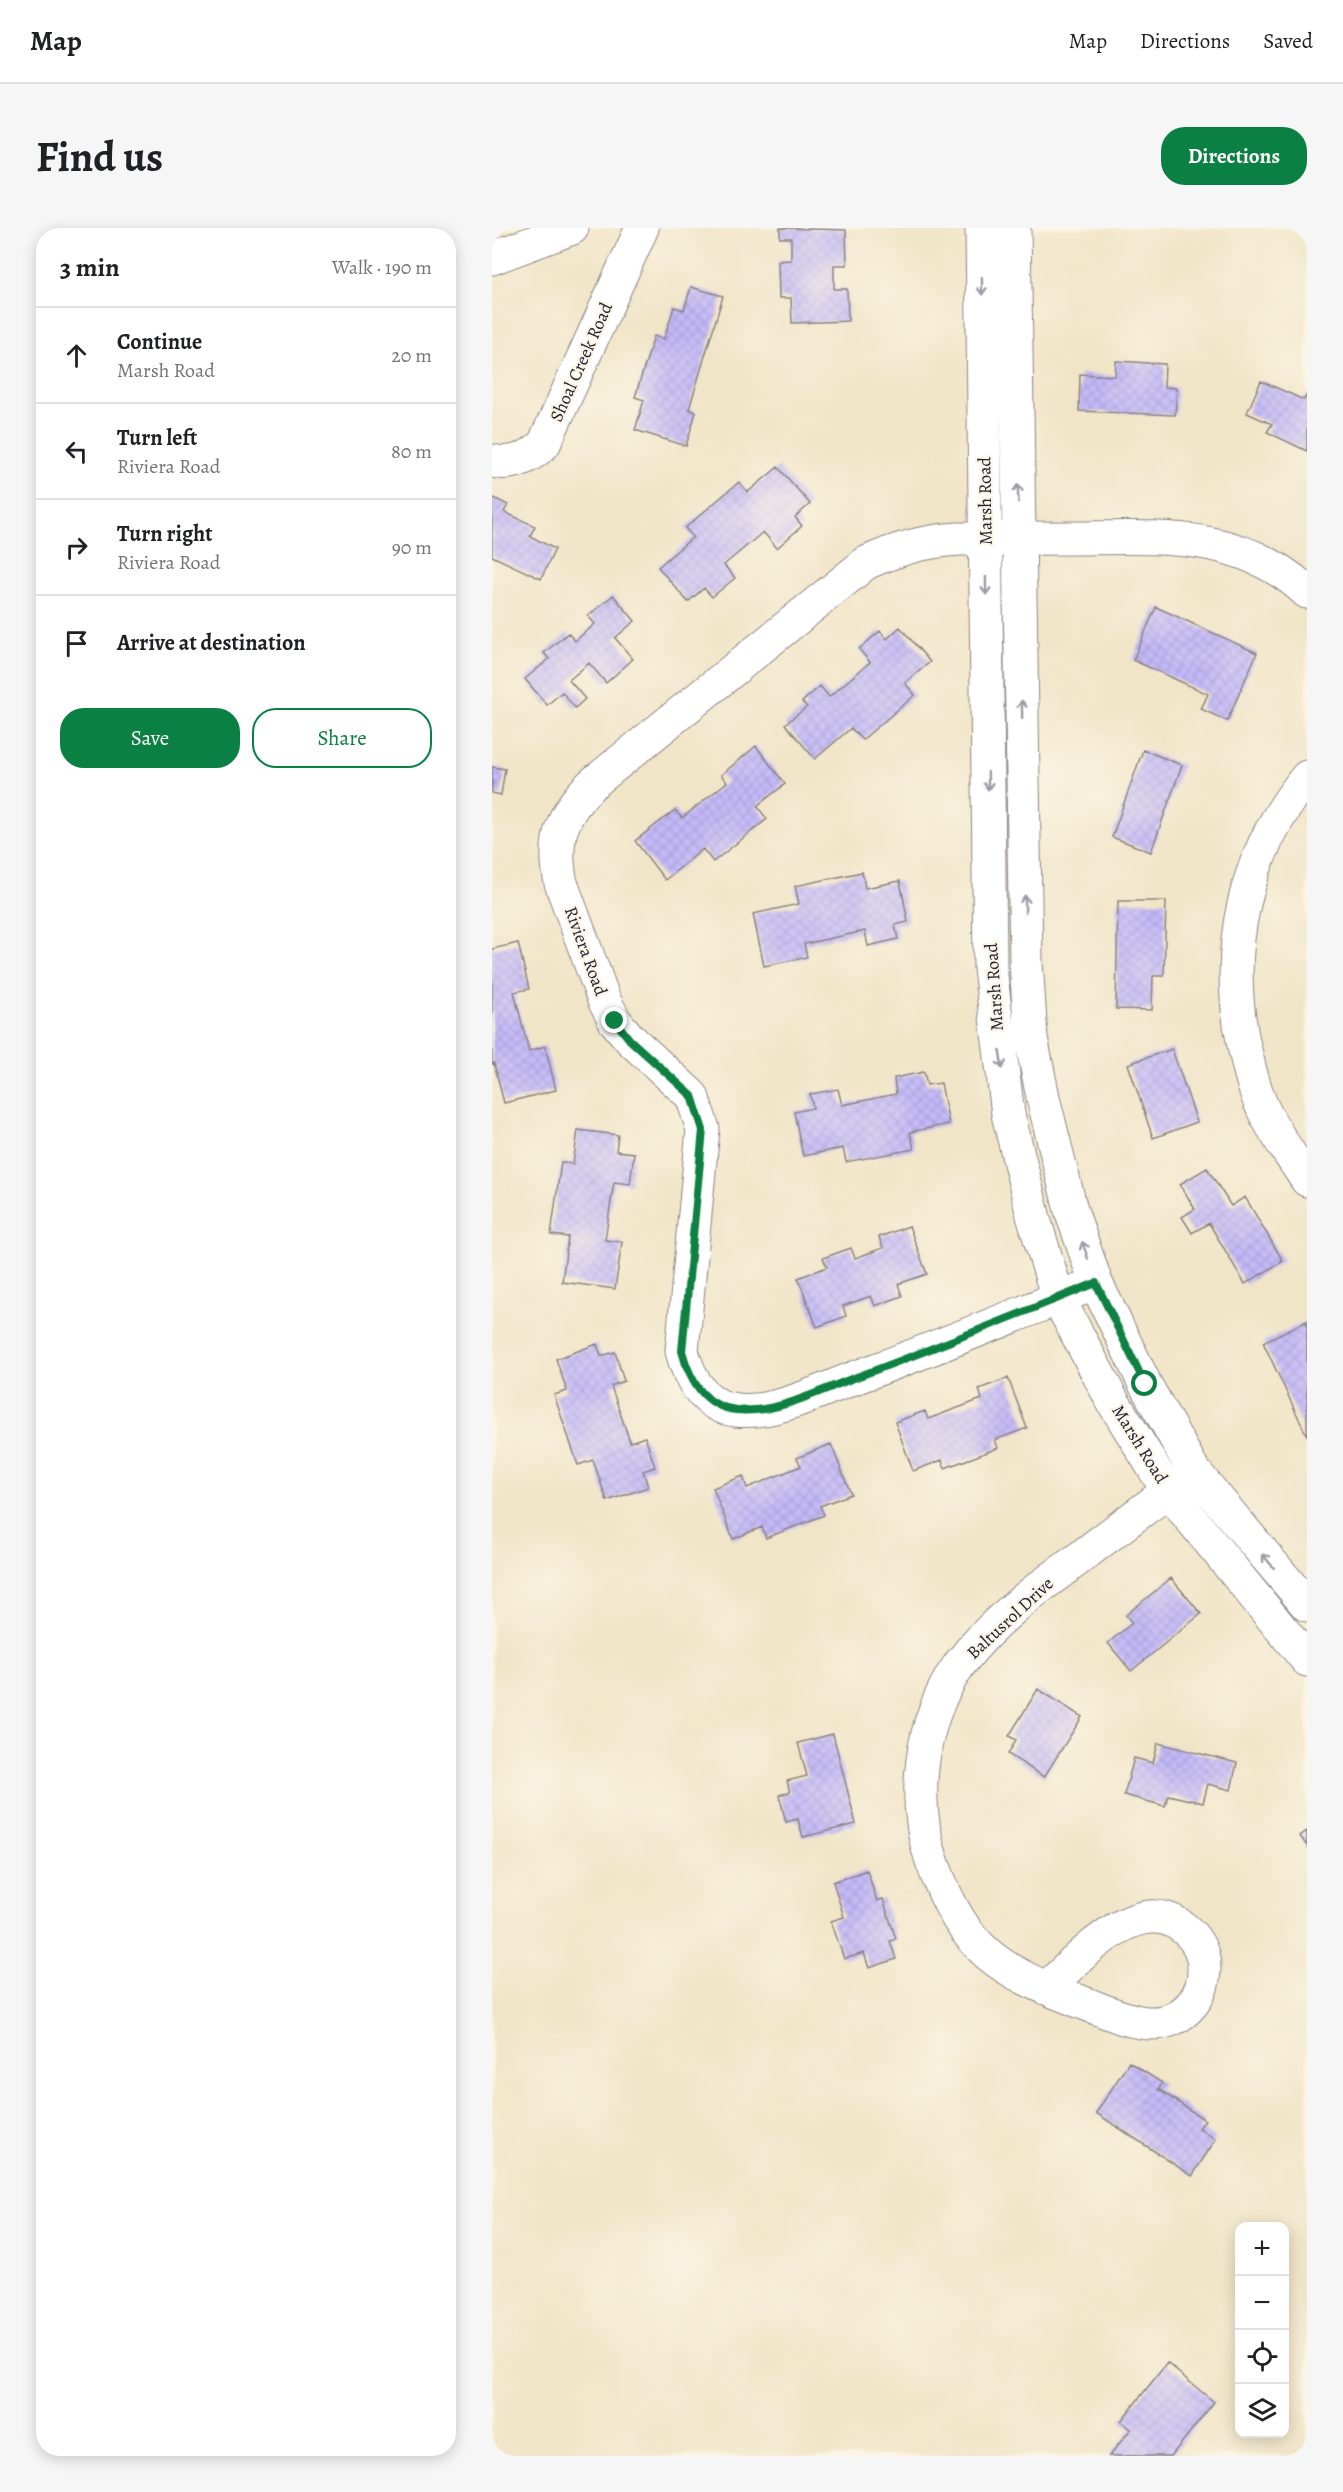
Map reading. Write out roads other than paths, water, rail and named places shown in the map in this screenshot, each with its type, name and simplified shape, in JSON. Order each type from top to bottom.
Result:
[{"type":"street","points":[[492,258],[572,228]]},
{"type":"street","name":"Shoal Creek Road","points":[[492,461],[507,463],[521,460],[534,454],[544,444],[642,228]]},
{"type":"street","name":"Marsh Road","points":[[982,228],[990,968],[1008,1114],[1034,1219],[1058,1298],[1112,1400],[1168,1491],[1307,1660]]},
{"type":"street","name":"Marsh Road","points":[[1014,228],[1026,962],[1032,1038],[1044,1102],[1071,1210],[1096,1283],[1145,1384],[1194,1471],[1307,1605]]},
{"type":"street","name":"Riviera Road","points":[[1096,1283],[939,1347],[792,1401],[755,1409],[735,1410],[716,1403],[699,1389],[688,1375],[682,1351],[703,1130],[692,1096],[630,1040],[615,1021],[600,990],[561,883],[557,864],[561,828],[568,810],[580,796],[866,563],[898,548],[927,541],[985,538],[1176,537],[1216,544],[1252,557],[1281,572],[1307,592]]},
{"type":"street","points":[[1307,777],[1270,832],[1251,878],[1238,923],[1234,972],[1238,1016],[1248,1063],[1263,1109],[1307,1180]]},
{"type":"street","name":"Baltusrol Drive","points":[[1046,1988],[993,1961],[978,1946],[947,1899],[928,1849],[922,1821],[922,1769],[927,1740],[944,1690],[960,1665],[981,1641],[1039,1587],[1194,1471]]}]
